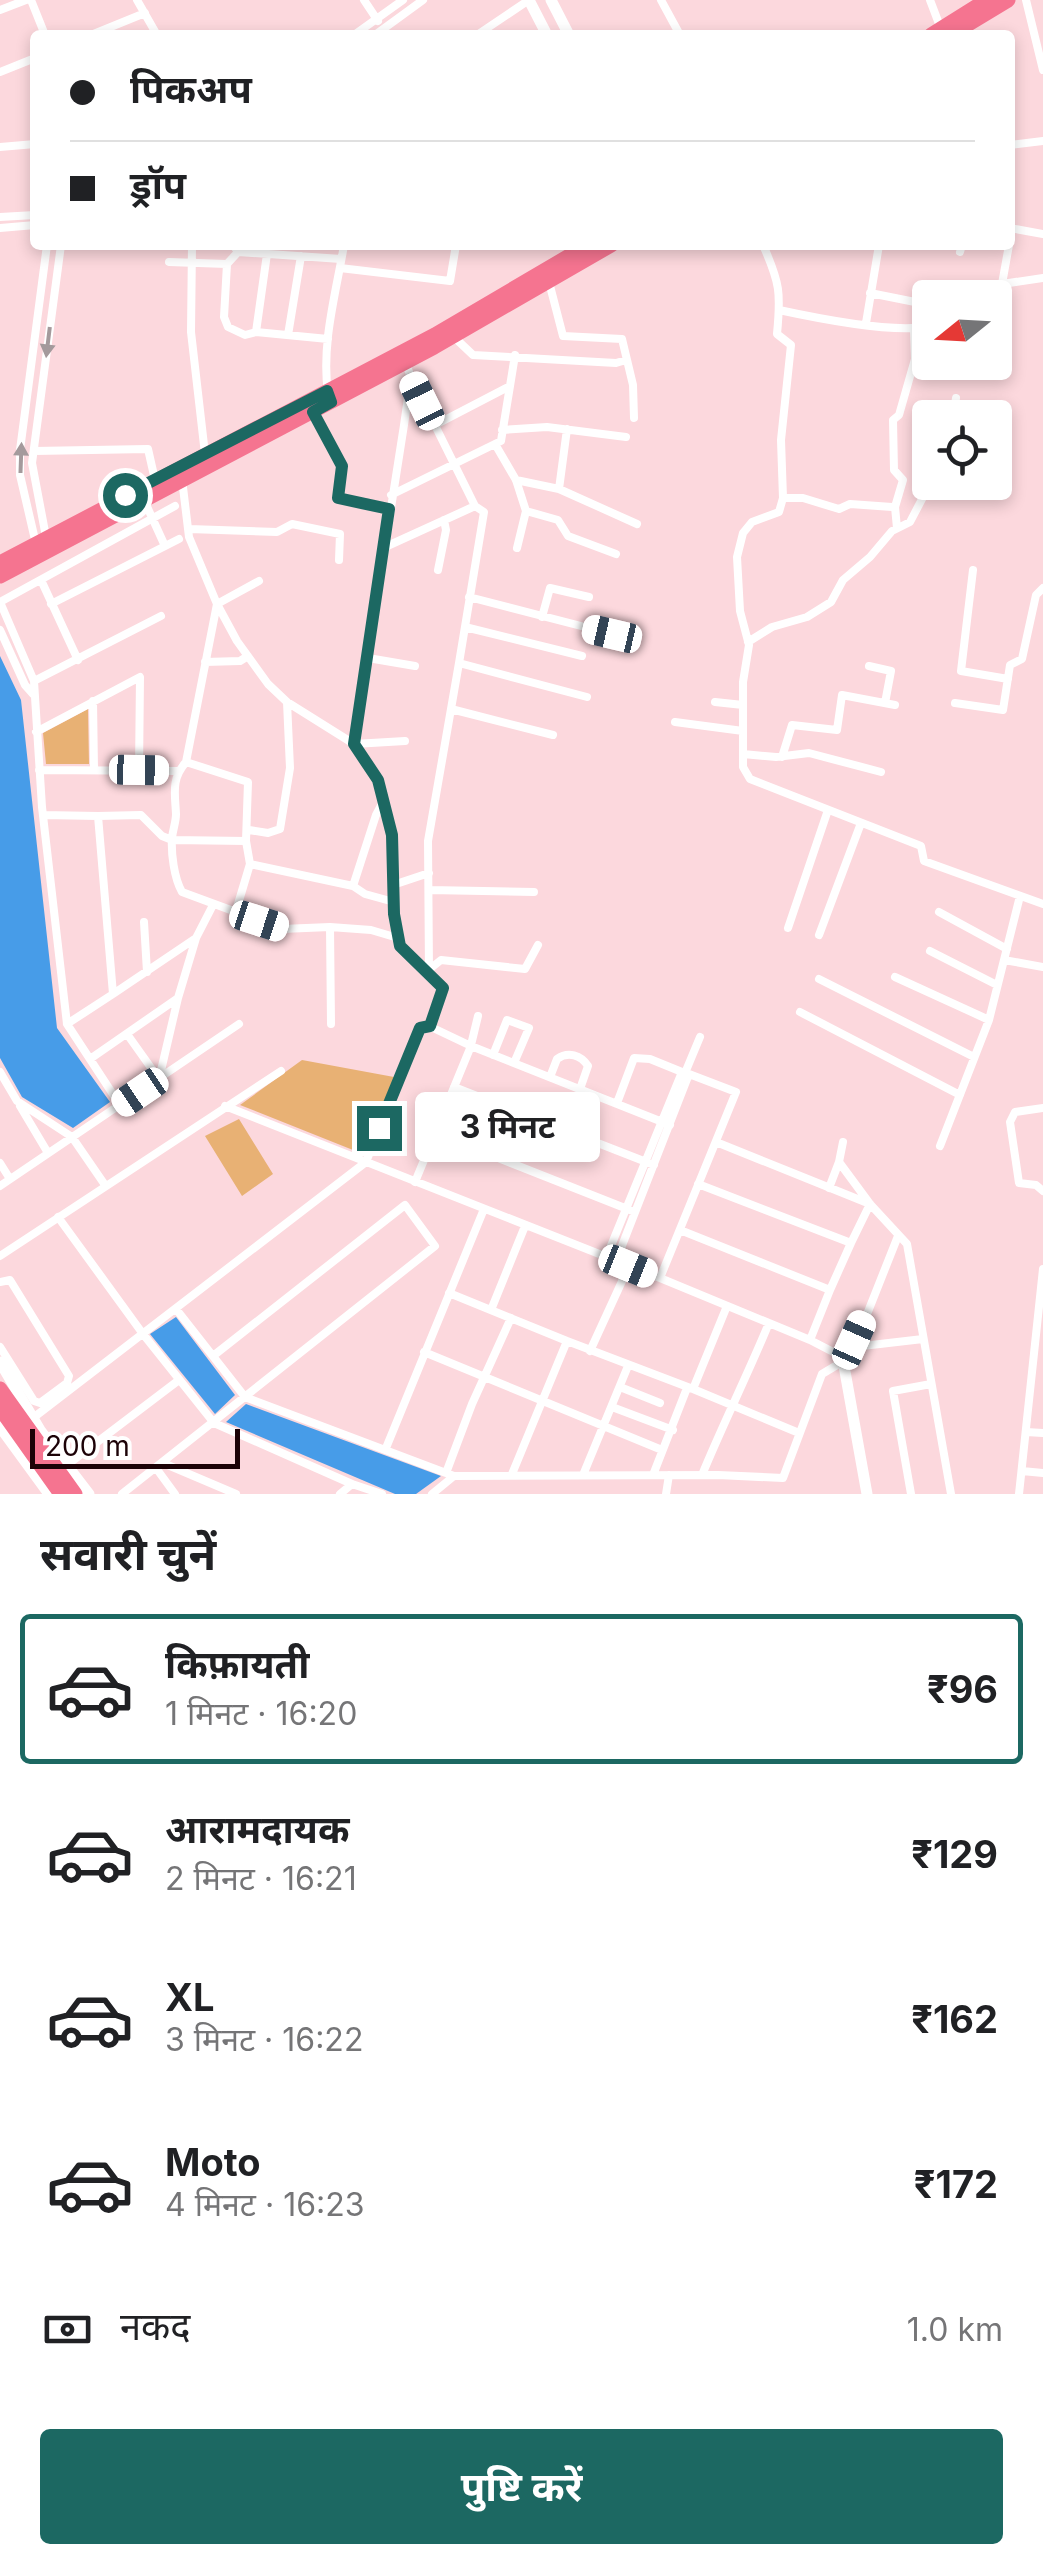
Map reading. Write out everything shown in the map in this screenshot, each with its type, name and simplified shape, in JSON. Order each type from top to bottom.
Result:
[{"type":"highway","points":[[945,30],[987,0]]},
{"type":"highway","points":[[947,30],[1008,0]]},
{"type":"highway","points":[[0,563],[143,499],[313,412],[329,397],[579,250]]},
{"type":"highway","points":[[0,576],[42,545],[205,454],[329,397],[408,370],[454,336],[603,250]]},
{"type":"highway","points":[[12,1384],[74,1494]]},
{"type":"highway","points":[[0,1408],[61,1494]]},
{"type":"street","points":[[0,10],[28,0],[43,30]]},
{"type":"street","points":[[137,0],[154,30]]},
{"type":"street","points":[[364,0],[379,30]]},
{"type":"street","points":[[361,30],[403,0]]},
{"type":"street","points":[[382,30],[423,0]]},
{"type":"street","points":[[484,30],[529,0],[544,30]]},
{"type":"street","points":[[550,0],[566,30]]},
{"type":"street","points":[[661,0],[677,30]]},
{"type":"street","points":[[930,0],[940,30]]},
{"type":"street","points":[[1026,0],[1043,70]]},
{"type":"street","points":[[103,30],[144,13]]},
{"type":"street","points":[[0,72],[30,60]]},
{"type":"street","points":[[1015,144],[1043,141]]},
{"type":"street","points":[[0,147],[30,144]]},
{"type":"street","points":[[0,218],[30,215]]},
{"type":"street","points":[[0,228],[30,225]]},
{"type":"street","points":[[1015,229],[1043,234]]},
{"type":"street","points":[[42,545],[20,476],[20,450],[45,250]]},
{"type":"street","points":[[42,545],[32,463],[59,250]]},
{"type":"street","points":[[192,250],[191,332],[205,454]]},
{"type":"street","points":[[234,250],[227,264],[224,317],[228,327],[245,334],[328,338]]},
{"type":"street","points":[[245,250],[450,282],[455,250]]},
{"type":"street","points":[[329,397],[328,338],[343,250]]},
{"type":"street","points":[[765,250],[782,304],[777,334],[791,346],[781,440],[783,498],[779,512],[752,522],[742,533],[738,557],[739,593],[748,642],[743,767],[750,779],[921,846],[924,861],[1043,904]]},
{"type":"street","points":[[866,323],[877,250]]},
{"type":"street","points":[[1003,280],[1007,250]]},
{"type":"street","points":[[256,332],[266,254]]},
{"type":"street","points":[[288,335],[301,256]]},
{"type":"street","points":[[169,262],[227,264]]},
{"type":"street","points":[[1012,283],[1043,278]]},
{"type":"street","points":[[549,282],[560,333],[622,338],[633,385],[634,418]]},
{"type":"street","points":[[870,293],[912,301]]},
{"type":"street","points":[[779,310],[912,330]]},
{"type":"street","points":[[454,336],[474,355],[616,363],[626,360]]},
{"type":"street","points":[[392,495],[501,441],[515,356]]},
{"type":"street","points":[[408,370],[475,506],[484,512],[428,841],[429,972]]},
{"type":"street","points":[[354,744],[408,370]]},
{"type":"street","points":[[898,528],[895,507],[902,480],[894,470],[893,420],[899,415],[912,372]]},
{"type":"street","points":[[435,425],[510,386]]},
{"type":"street","points":[[313,412],[342,466],[338,498],[389,509]]},
{"type":"street","points":[[502,430],[547,427],[626,436]]},
{"type":"street","points":[[559,489],[567,429]]},
{"type":"street","points":[[495,444],[516,480],[526,510],[517,548]]},
{"type":"street","points":[[34,450],[148,449],[155,480]]},
{"type":"street","points":[[182,479],[188,529],[216,604],[248,656],[287,702],[354,744],[378,780],[392,835],[400,946],[443,988],[430,1026]]},
{"type":"street","points":[[516,480],[559,489],[637,524]]},
{"type":"street","points":[[783,498],[803,498],[840,510],[850,504],[892,507]]},
{"type":"street","points":[[143,499],[165,546]]},
{"type":"street","points":[[748,642],[772,627],[808,618],[831,602],[843,580],[898,528],[910,522],[922,500]]},
{"type":"street","points":[[120,1104],[67,1024],[43,815],[34,681],[0,602],[176,506]]},
{"type":"street","points":[[384,548],[475,506]]},
{"type":"street","points":[[526,510],[558,520],[568,536],[616,554]]},
{"type":"street","points":[[438,570],[446,530],[444,520]]},
{"type":"street","points":[[188,529],[277,532],[292,524],[340,534],[339,560]]},
{"type":"street","points":[[52,604],[178,538]]},
{"type":"street","points":[[973,570],[960,671],[1008,679]]},
{"type":"street","points":[[41,580],[78,660]]},
{"type":"street","points":[[216,604],[260,581]]},
{"type":"street","points":[[542,617],[550,588],[589,596]]},
{"type":"street","points":[[955,702],[1003,710],[1012,662],[1022,659],[1036,595],[1043,588]]},
{"type":"street","points":[[470,598],[612,634]]},
{"type":"street","points":[[216,604],[186,762],[178,771],[174,788],[172,840],[182,892],[282,929],[371,930],[398,938]]},
{"type":"street","points":[[34,681],[161,616]]},
{"type":"street","points":[[464,627],[582,656]]},
{"type":"street","points":[[12,631],[1,635],[24,685],[33,694]]},
{"type":"street","points":[[205,662],[240,661],[248,656]]},
{"type":"street","points":[[368,658],[415,666]]},
{"type":"street","points":[[458,663],[587,697]]},
{"type":"street","points":[[782,756],[792,725],[837,730],[842,696],[890,704],[891,672],[868,666]]},
{"type":"street","points":[[36,732],[140,678],[139,770]]},
{"type":"street","points":[[93,701],[94,770]]},
{"type":"street","points":[[249,830],[268,833],[280,829],[290,768],[287,702]]},
{"type":"street","points":[[715,702],[743,705]]},
{"type":"street","points":[[451,710],[554,735]]},
{"type":"street","points":[[674,722],[743,731]]},
{"type":"street","points":[[354,744],[406,741]]},
{"type":"street","points":[[743,754],[808,754],[881,772]]},
{"type":"street","points":[[186,762],[248,782],[246,840],[250,864],[235,914]]},
{"type":"street","points":[[39,770],[178,771]]},
{"type":"street","points":[[354,886],[376,815],[384,802]]},
{"type":"street","points":[[788,928],[828,810]]},
{"type":"street","points":[[43,815],[141,816],[172,840],[246,840]]},
{"type":"street","points":[[98,816],[112,994]]},
{"type":"street","points":[[819,935],[861,823]]},
{"type":"street","points":[[250,864],[354,886],[365,894],[394,902]]},
{"type":"street","points":[[394,885],[428,873]]},
{"type":"street","points":[[429,890],[534,892]]},
{"type":"street","points":[[940,1146],[988,1020],[1020,896]]},
{"type":"street","points":[[159,1079],[196,938],[213,904]]},
{"type":"street","points":[[939,912],[1007,949]]},
{"type":"street","points":[[144,922],[147,972]]},
{"type":"street","points":[[330,927],[331,1024]]},
{"type":"street","points":[[67,1024],[196,938]]},
{"type":"street","points":[[429,972],[440,960],[525,969],[538,945]]},
{"type":"street","points":[[930,951],[997,985]]},
{"type":"street","points":[[1004,960],[1043,968]]},
{"type":"street","points":[[895,977],[988,1020]]},
{"type":"street","points":[[819,979],[974,1057]]},
{"type":"street","points":[[90,1060],[178,998]]},
{"type":"street","points":[[800,1012],[960,1095]]},
{"type":"street","points":[[416,1182],[471,1046],[478,1016]]},
{"type":"street","points":[[493,1055],[508,1020],[528,1028],[514,1064]]},
{"type":"street","points":[[0,1186],[240,1024]]},
{"type":"street","points":[[33,1418],[366,1162],[420,1028],[430,1026],[514,1064],[666,1123]]},
{"type":"street","points":[[127,1034],[159,1079]]},
{"type":"street","points":[[611,1260],[700,1037]]},
{"type":"street","points":[[550,1077],[557,1059],[574,1055],[588,1066],[580,1089]]},
{"type":"street","points":[[616,1103],[634,1058],[650,1059],[736,1092],[660,1278]]},
{"type":"street","points":[[0,1256],[280,1071]]},
{"type":"street","points":[[0,1072],[48,1154]]},
{"type":"street","points":[[454,1087],[650,1163]]},
{"type":"street","points":[[17,1101],[72,1137],[105,1185]]},
{"type":"street","points":[[225,1106],[810,1340],[844,1366],[863,1490]]},
{"type":"street","points":[[1043,1108],[1015,1112],[1010,1122],[1019,1183],[1036,1184],[1043,1191]]},
{"type":"street","points":[[435,1133],[631,1210]]},
{"type":"street","points":[[716,1142],[870,1204]]},
{"type":"street","points":[[829,1188],[843,1142]]},
{"type":"street","points":[[839,1162],[907,1244],[951,1494]]},
{"type":"street","points":[[0,1163],[10,1179]]},
{"type":"street","points":[[698,1184],[851,1243]]},
{"type":"street","points":[[122,1494],[435,1246],[405,1204],[213,1356]]},
{"type":"street","points":[[810,1340],[870,1204]]},
{"type":"street","points":[[386,1448],[484,1210]]},
{"type":"street","points":[[58,1217],[142,1334],[214,1423],[382,1494]]},
{"type":"street","points":[[492,1310],[524,1226]]},
{"type":"street","points":[[680,1230],[830,1290]]},
{"type":"street","points":[[176,1308],[246,1397],[450,1474],[783,1478],[822,1374],[854,1347],[898,1236]]},
{"type":"street","points":[[590,1351],[628,1266]]},
{"type":"street","points":[[1020,1494],[1030,1393],[1039,1351],[1043,1269]]},
{"type":"street","points":[[0,1282],[10,1280],[70,1376],[68,1382],[40,1403],[34,1401],[12,1384],[0,1347]]},
{"type":"street","points":[[449,1293],[800,1433]]},
{"type":"street","points":[[653,1475],[727,1306]]},
{"type":"street","points":[[432,1494],[450,1474],[484,1377],[511,1318]]},
{"type":"street","points":[[702,1475],[770,1323]]},
{"type":"street","points":[[854,1347],[923,1339]]},
{"type":"street","points":[[512,1474],[567,1341]]},
{"type":"street","points":[[424,1352],[662,1450]]},
{"type":"street","points":[[0,1362],[33,1418],[89,1494]]},
{"type":"street","points":[[583,1475],[628,1366]]},
{"type":"street","points":[[66,1465],[179,1380]]},
{"type":"street","points":[[911,1494],[893,1391],[931,1384]]},
{"type":"street","points":[[620,1387],[660,1403]]},
{"type":"street","points":[[1030,1393],[1043,1394]]},
{"type":"street","points":[[612,1407],[672,1430]]},
{"type":"street","points":[[1,1429],[50,1494]]},
{"type":"street","points":[[1026,1432],[1043,1434]]},
{"type":"street","points":[[159,1466],[175,1494]]},
{"type":"street","points":[[159,1466],[236,1494]]},
{"type":"street","points":[[1022,1471],[1043,1474]]},
{"type":"street","points":[[666,1494],[669,1475]]},
{"type":"street","points":[[340,1494],[352,1484]]},
{"type":"shaded area","points":[[88,709],[89,764],[46,764],[43,733]]},
{"type":"shaded area","points":[[302,1060],[394,1077],[363,1154],[240,1105]]},
{"type":"shaded area","points":[[239,1119],[273,1174],[242,1196],[205,1136]]},
{"type":"water","points":[[0,656],[21,700],[57,1028],[110,1102],[73,1128],[22,1097],[0,1058]]},
{"type":"water","points":[[176,1317],[235,1395],[215,1414],[150,1334]]},
{"type":"water","points":[[246,1404],[441,1476],[416,1494],[395,1494],[226,1422]]},
{"type":"route","points":[[125,495],[327,391],[331,402],[313,412],[342,466],[338,498],[389,509],[354,744],[378,780],[392,835],[394,914],[400,946],[443,988],[430,1026],[420,1028],[379,1128]]}]
